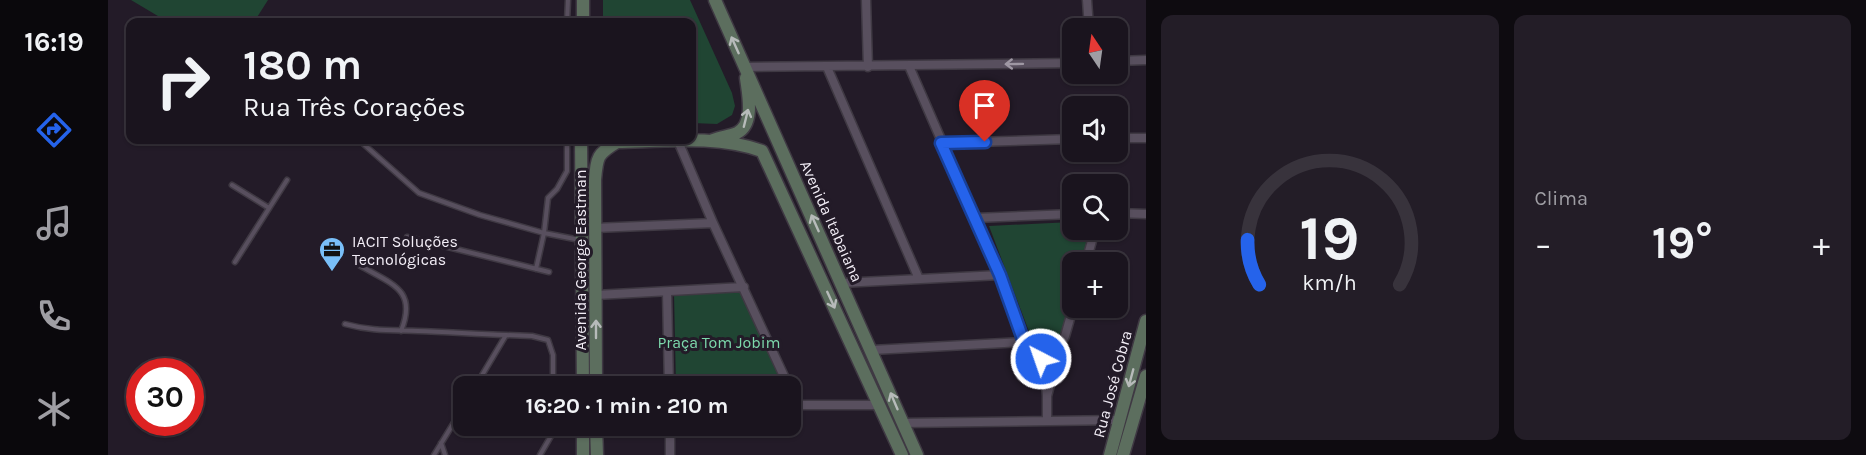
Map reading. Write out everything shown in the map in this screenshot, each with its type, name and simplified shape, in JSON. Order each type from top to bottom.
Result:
[{"type":"main road","points":[[583,0],[584,18]]},
{"type":"main road","name":"Avenida Itabaiana","points":[[715,0],[917,455]]},
{"type":"main road","points":[[696,142],[706,142],[737,133],[745,126],[748,116],[748,99],[745,68]]},
{"type":"main road","name":"Avenida Itabaiana","points":[[706,142],[748,146],[762,151],[902,455]]},
{"type":"main road","name":"Avenida George Eastman","points":[[581,144],[583,376]]},
{"type":"main road","name":"Avenida George Eastman","points":[[596,376],[595,180],[597,159],[612,144]]},
{"type":"main road","name":"Rua José Cobra","points":[[1110,455],[1146,321]]},
{"type":"main road","name":"Rua José Cobra","points":[[1124,455],[1146,376]]},
{"type":"main road","points":[[583,436],[584,455]]},
{"type":"main road","points":[[596,436],[597,455]]},
{"type":"street","points":[[866,0],[868,67]]},
{"type":"street","points":[[1087,0],[1088,18]]},
{"type":"street","points":[[1128,61],[1146,60]]},
{"type":"street","points":[[745,68],[1062,63]]},
{"type":"street","points":[[909,66],[1000,275],[1024,342],[1051,366],[1056,359]]},
{"type":"street","points":[[827,68],[919,279]]},
{"type":"street","points":[[1128,138],[1146,138]]},
{"type":"street","points":[[941,143],[1062,140]]},
{"type":"street","points":[[679,144],[713,223],[784,376]]},
{"type":"street","points":[[1128,213],[1146,214]]},
{"type":"street","points":[[976,218],[1062,214]]},
{"type":"street","points":[[595,228],[713,223]]},
{"type":"street","points":[[841,284],[1000,275]]},
{"type":"street","points":[[596,295],[744,287]]},
{"type":"street","points":[[667,292],[669,376]]},
{"type":"street","points":[[1047,396],[1056,359],[1070,318]]},
{"type":"street","points":[[872,350],[1024,342]]},
{"type":"street","points":[[1047,420],[1043,361],[1045,352],[1049,351],[1056,359]]},
{"type":"street","points":[[801,405],[879,405]]},
{"type":"street","points":[[903,423],[1119,420]]},
{"type":"street","points":[[670,436],[670,455]]},
{"type":"lane","points":[[567,18],[568,0]]},
{"type":"lane","points":[[364,144],[419,193],[480,215],[544,233],[581,240]]},
{"type":"lane","points":[[536,269],[544,233],[548,198],[557,189],[567,171],[567,144]]},
{"type":"lane","points":[[235,262],[287,180]]},
{"type":"lane","points":[[232,185],[269,208]]},
{"type":"lane","points":[[407,237],[549,272]]},
{"type":"lane","points":[[359,265],[399,290],[407,299],[408,315],[401,331]]},
{"type":"lane","points":[[345,324],[363,329],[531,336],[548,339],[553,355],[553,376]]},
{"type":"lane","points":[[482,376],[506,335]]},
{"type":"lane","points":[[434,455],[453,424]]},
{"type":"lane","points":[[540,455],[551,436]]},
{"type":"lane","points":[[441,443],[445,455]]},
{"type":"green space","points":[[131,0],[268,0],[257,18],[161,18]]},
{"type":"green space","points":[[603,0],[690,0],[732,93],[735,106],[732,115],[717,124],[696,123],[696,18],[603,18]]},
{"type":"green space","points":[[1062,222],[1062,240],[1088,240],[1086,252],[1062,252],[1062,318],[1068,318],[1056,343],[1044,344],[1030,334],[989,226]]},
{"type":"green space","name":"Praça Tom Jobim","points":[[744,292],[782,376],[676,376],[674,294]]},
{"type":"place","name":"IACIT Soluções Tecnológicas","points":[[332,273]]},
{"type":"route","points":[[985,142],[941,143],[1000,275],[1024,342],[1042,357],[1041,359]]}]
